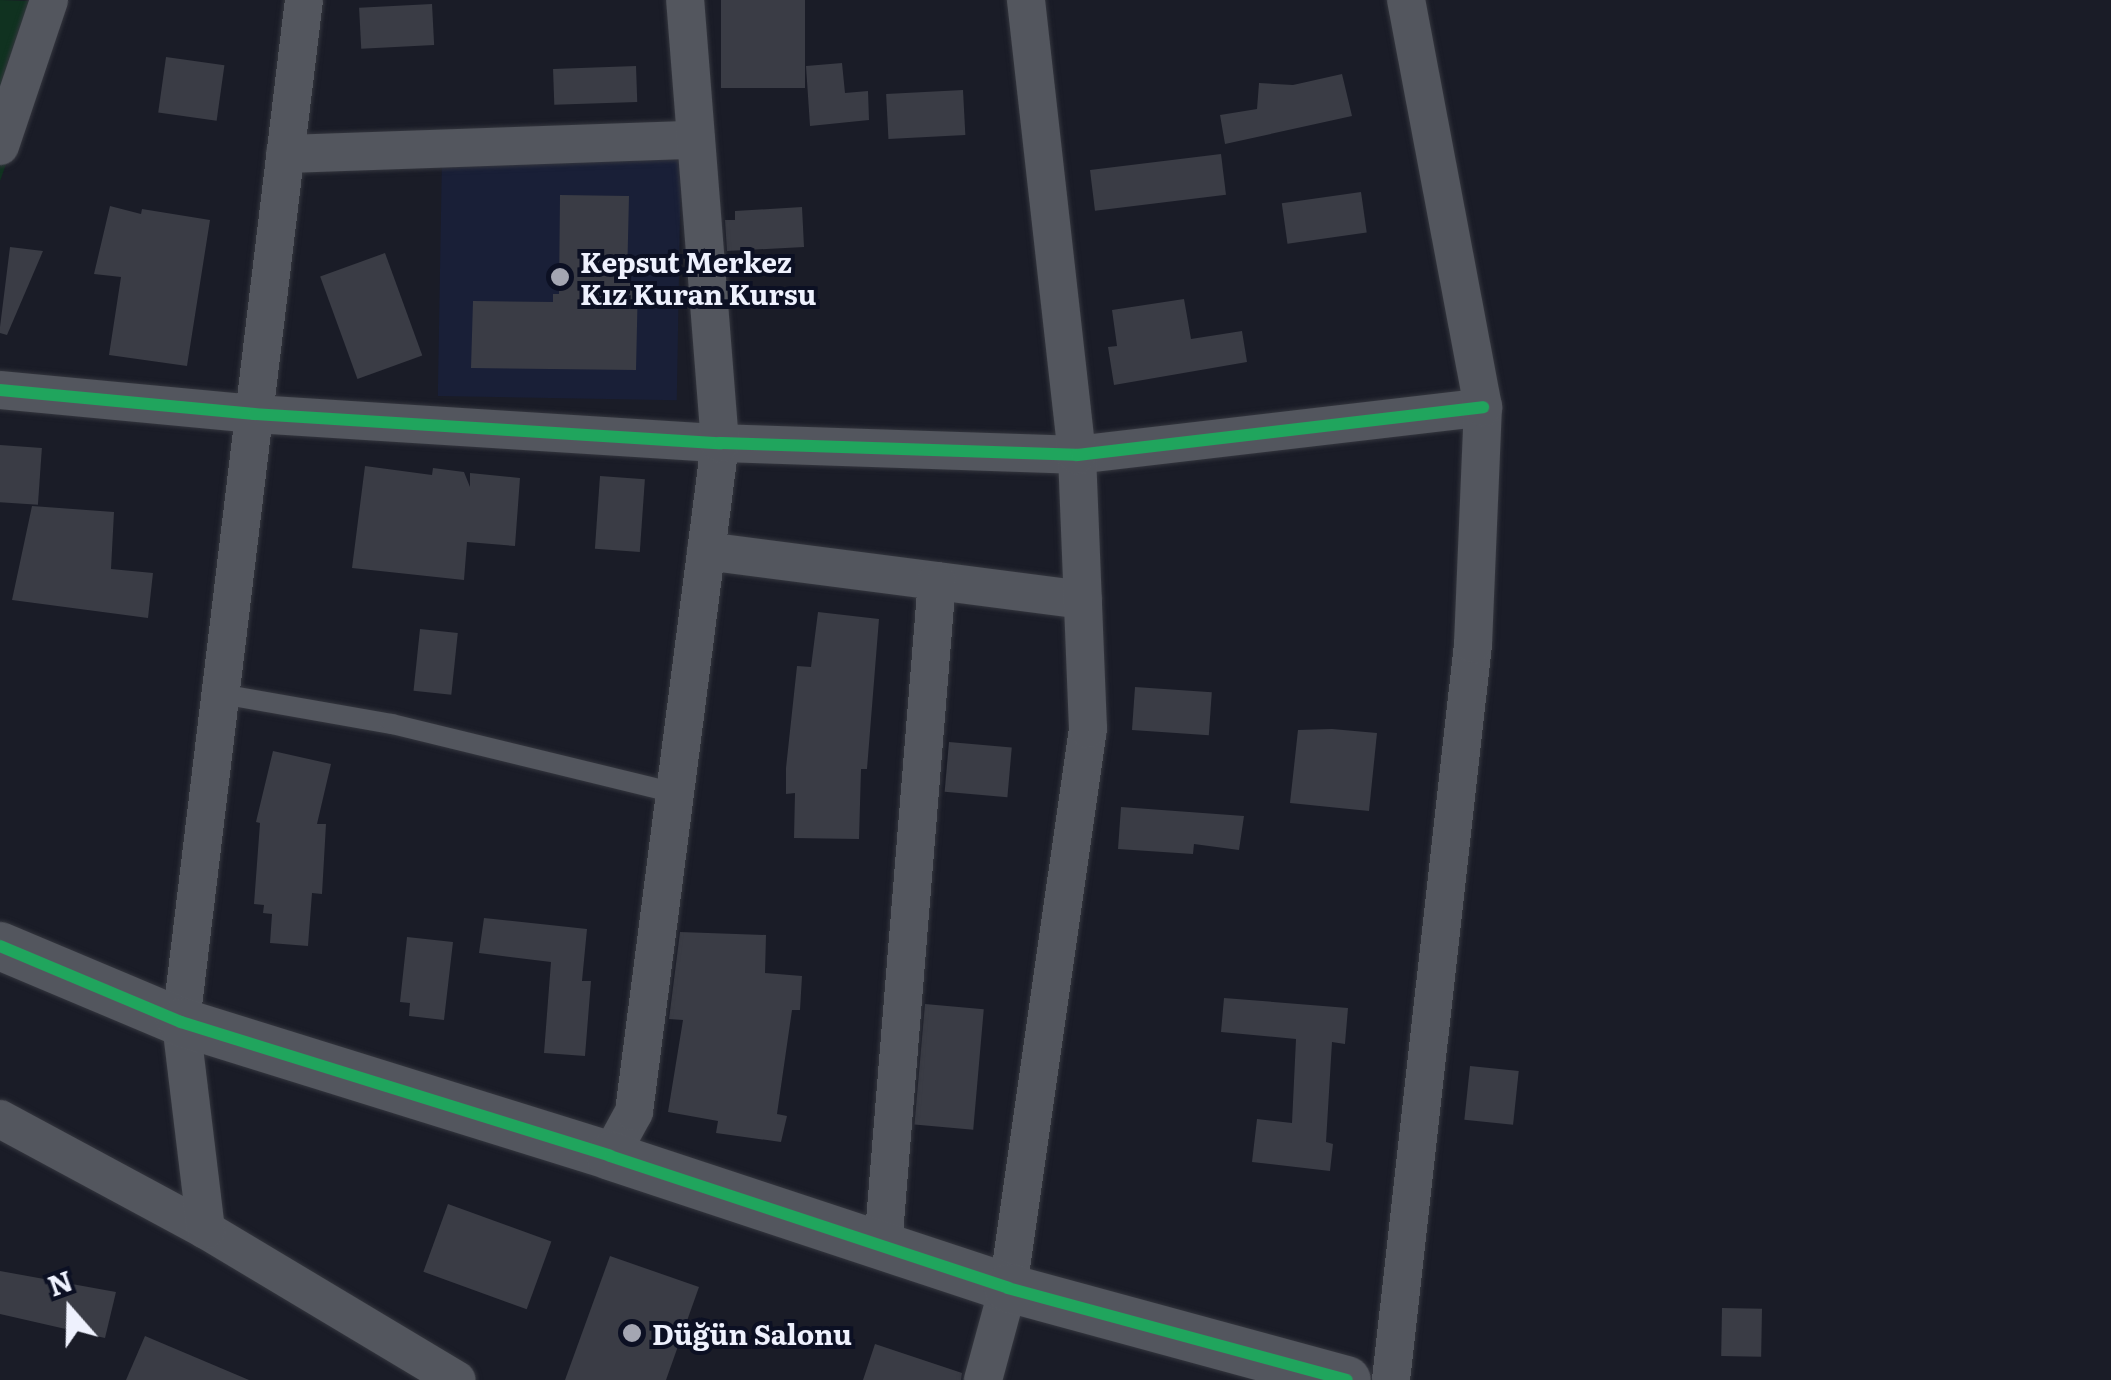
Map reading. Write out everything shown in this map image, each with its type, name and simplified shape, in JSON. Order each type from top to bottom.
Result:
[{"type":"street","points":[[0,146],[49,0]]},
{"type":"street","points":[[206,1230],[181,1022],[304,0]]},
{"type":"street","points":[[610,1156],[634,1112],[720,443],[685,0]]},
{"type":"street","points":[[983,1380],[1008,1288],[1088,729],[1077,455],[1026,0]]},
{"type":"street","points":[[1391,1380],[1473,644],[1483,408],[1406,0]]},
{"type":"street","points":[[285,154],[696,140]]},
{"type":"street","points":[[0,390],[254,414],[720,443],[1077,455],[1483,408]]},
{"type":"street","points":[[706,551],[1083,600]]},
{"type":"street","points":[[883,1246],[937,581]]},
{"type":"street","points":[[0,946],[181,1022],[610,1156],[1008,1288],[1347,1380]]},
{"type":"street","points":[[0,1119],[206,1230],[456,1380]]},
{"type":"lane","points":[[221,694],[392,724],[675,794]]},
{"type":"shaded area","name":"Kepsut Merkez Kız Kuran Kursu","points":[[442,156],[681,160],[677,400],[438,396]]},
{"type":"green space","points":[[0,0],[64,2],[0,181]]},
{"type":"building","points":[[721,0],[805,0],[805,88],[721,88]]},
{"type":"building","points":[[432,4],[434,45],[361,49],[359,8]]},
{"type":"building","points":[[166,57],[224,65],[217,121],[158,112]]},
{"type":"building","points":[[842,63],[845,93],[868,91],[869,120],[810,126],[806,66]]},
{"type":"building","points":[[636,66],[637,102],[554,105],[553,69]]},
{"type":"building","points":[[1342,74],[1352,116],[1225,144],[1220,115],[1257,109],[1259,83],[1293,85]]},
{"type":"building","points":[[963,90],[965,135],[888,139],[886,94]]},
{"type":"building","points":[[1221,154],[1226,195],[1095,211],[1090,170]]},
{"type":"building","points":[[1361,192],[1367,233],[1287,244],[1282,203]]},
{"type":"building","points":[[560,195],[629,196],[627,281],[638,281],[636,370],[471,368],[473,301],[553,302],[553,294],[559,294]]},
{"type":"building","points":[[110,206],[141,214],[142,209],[210,220],[187,366],[109,355],[121,277],[94,274]]},
{"type":"building","points":[[802,207],[804,247],[727,251],[725,220],[735,220],[735,211]]},
{"type":"building","points":[[10,247],[43,251],[7,335],[0,333],[0,327]]},
{"type":"building","points":[[385,253],[422,355],[357,379],[320,277]]},
{"type":"building","points":[[1184,299],[1191,339],[1242,331],[1247,362],[1114,385],[1108,347],[1117,346],[1112,310]]},
{"type":"building","points":[[0,445],[42,448],[38,505],[0,502]]},
{"type":"building","points":[[365,466],[432,475],[433,468],[464,472],[470,487],[470,473],[520,478],[515,546],[467,542],[464,580],[352,568]]},
{"type":"building","points":[[600,476],[645,479],[640,552],[595,549]]},
{"type":"building","points":[[32,506],[114,512],[111,569],[153,573],[148,618],[12,600]]},
{"type":"building","points":[[818,612],[879,619],[867,769],[861,769],[859,839],[794,838],[795,793],[786,794],[797,666],[811,667]]},
{"type":"building","points":[[420,629],[458,633],[451,695],[414,691]]},
{"type":"building","points":[[1135,687],[1212,692],[1209,735],[1132,730]]},
{"type":"building","points":[[1298,730],[1377,733],[1369,811],[1290,803]]},
{"type":"building","points":[[949,742],[1012,747],[1007,797],[945,792]]},
{"type":"building","points":[[273,751],[331,764],[317,824],[326,824],[322,894],[312,893],[308,946],[270,943],[272,914],[263,913],[264,905],[254,904],[260,823],[256,822]]},
{"type":"building","points":[[1121,807],[1244,816],[1239,850],[1194,844],[1193,854],[1118,849]]},
{"type":"building","points":[[484,918],[587,929],[582,981],[591,981],[585,1056],[544,1053],[551,962],[479,953]]},
{"type":"building","points":[[680,932],[766,935],[765,973],[802,976],[800,1010],[792,1010],[777,1114],[787,1116],[781,1142],[716,1133],[718,1121],[668,1112],[683,1020],[669,1019]]},
{"type":"building","points":[[407,937],[453,942],[444,1020],[409,1016],[410,1003],[400,1002]]},
{"type":"building","points":[[1224,998],[1348,1008],[1345,1044],[1332,1042],[1326,1142],[1333,1144],[1330,1171],[1252,1162],[1257,1119],[1292,1123],[1296,1039],[1221,1032]]},
{"type":"building","points":[[925,1004],[984,1009],[973,1130],[914,1125]]},
{"type":"building","points":[[1470,1066],[1519,1071],[1513,1125],[1464,1120]]},
{"type":"building","points":[[448,1204],[551,1242],[527,1309],[423,1272]]},
{"type":"building","name":"Düğün Salonu","points":[[610,1256],[699,1287],[666,1380],[565,1380]]},
{"type":"building","points":[[0,1271],[116,1292],[105,1338],[0,1314]]},
{"type":"building","points":[[1722,1308],[1762,1309],[1761,1357],[1721,1356]]},
{"type":"building","points":[[145,1336],[249,1380],[126,1380]]},
{"type":"building","points":[[875,1344],[962,1373],[961,1380],[863,1380]]},
{"type":"cycle path","points":[[0,390],[254,414],[720,443],[1077,455],[1483,407]]},
{"type":"cycle path","points":[[0,946],[181,1022],[610,1156],[1008,1288],[1347,1380]]},
{"type":"place","name":"Kepsut Merkez Kız Kuran Kursu","points":[[560,277]]},
{"type":"place","name":"Düğün Salonu","points":[[632,1333]]}]
